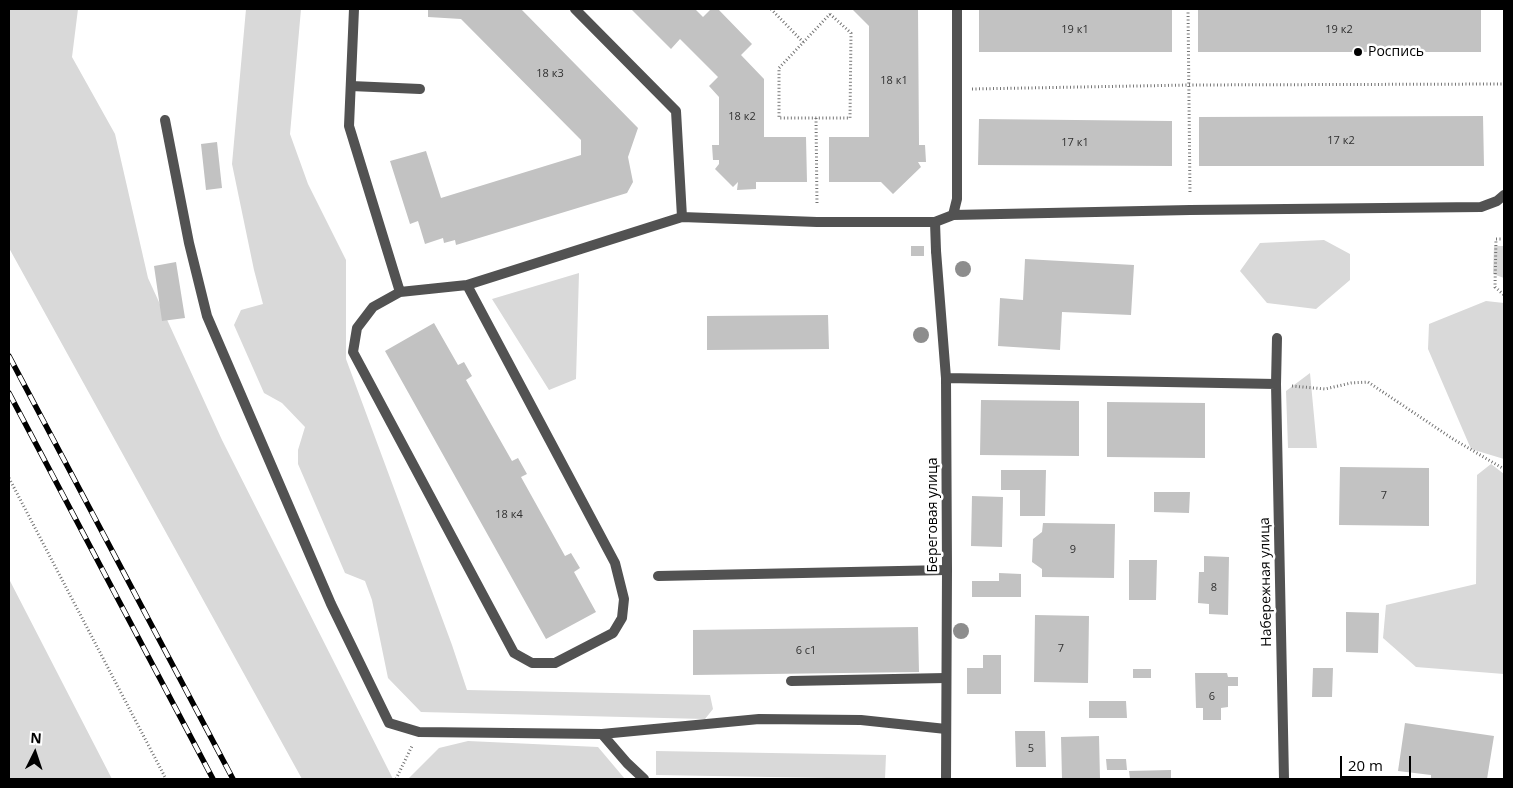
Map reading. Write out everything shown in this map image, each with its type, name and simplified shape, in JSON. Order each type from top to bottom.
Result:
[{"type":"street","points":[[354,9],[349,126],[400,292]]},
{"type":"street","points":[[575,9],[676,111],[682,217]]},
{"type":"street","points":[[952,215],[957,199],[957,9]]},
{"type":"street","points":[[351,86],[420,89]]},
{"type":"street","points":[[166,120],[189,243],[207,316],[331,604],[390,723],[419,732],[602,734],[759,719],[861,720],[946,730]]},
{"type":"street","points":[[467,285],[615,563],[624,599],[622,618],[613,634],[555,663],[532,663],[514,653],[354,352],[357,328],[373,307],[400,292],[467,285],[682,217],[817,222],[935,222],[952,215],[1482,206],[1497,201],[1504,195]]},
{"type":"street","name":"Береговая улица","points":[[935,222],[946,378],[946,779]]},
{"type":"street","name":"Набережная улица","points":[[1276,338],[1284,779]]},
{"type":"street","points":[[946,378],[1276,384]]},
{"type":"street","points":[[658,576],[947,570]]},
{"type":"street","points":[[791,681],[946,678]]},
{"type":"street","points":[[602,734],[627,763],[644,779]]},
{"type":"path","points":[[771,9],[803,42]]},
{"type":"path","points":[[1188,9],[1190,210]]},
{"type":"path","points":[[830,14],[851,33],[850,118],[816,118],[779,118],[778,68],[830,14]]},
{"type":"path","points":[[957,89],[1189,85],[1504,84]]},
{"type":"path","points":[[816,118],[817,222]]},
{"type":"path","points":[[1504,239],[1496,239],[1495,287],[1504,295]]},
{"type":"path","points":[[1276,384],[1325,389],[1351,383],[1368,382],[1453,439],[1504,469]]},
{"type":"path","points":[[9,478],[166,779]]},
{"type":"path","points":[[396,779],[419,732]]},
{"type":"shaded area","points":[[9,9],[78,9],[72,57],[115,134],[148,278],[222,440],[393,779],[302,779],[9,248]]},
{"type":"shaded area","points":[[246,9],[301,9],[290,134],[308,184],[346,260],[346,359],[467,690],[710,695],[713,709],[705,719],[421,712],[388,678],[372,600],[365,581],[345,573],[298,464],[298,450],[305,427],[282,403],[264,393],[234,325],[241,310],[263,304],[232,164]]},
{"type":"shaded area","points":[[1324,240],[1350,254],[1350,280],[1316,309],[1267,303],[1240,271],[1260,243]]},
{"type":"shaded area","points":[[1494,246],[1504,246],[1504,278],[1493,274]]},
{"type":"shaded area","points":[[579,273],[576,379],[549,390],[492,299]]},
{"type":"shaded area","points":[[1486,301],[1504,303],[1504,459],[1471,449],[1428,349],[1429,324]]},
{"type":"shaded area","points":[[1310,373],[1317,448],[1288,448],[1286,391]]},
{"type":"shaded area","points":[[1491,464],[1504,474],[1504,674],[1416,667],[1383,638],[1386,605],[1476,584],[1477,475]]},
{"type":"shaded area","points":[[9,579],[112,779],[9,779]]},
{"type":"shaded area","points":[[468,741],[598,747],[625,779],[408,779],[439,748]]},
{"type":"shaded area","points":[[656,751],[886,755],[885,779],[656,775]]},
{"type":"building","points":[[428,9],[521,9],[638,128],[628,157],[633,182],[627,193],[456,245],[455,240],[444,243],[443,238],[425,244],[418,221],[410,224],[390,161],[426,151],[441,198],[581,155],[581,140],[461,19],[428,17]]},
{"type":"building","points":[[631,9],[695,9],[703,17],[711,9],[718,9],[752,44],[741,55],[764,79],[764,137],[806,137],[807,182],[756,182],[756,189],[737,190],[738,182],[733,187],[715,169],[719,164],[719,160],[713,160],[712,145],[719,145],[719,97],[709,86],[718,77],[680,39],[671,49]]},
{"type":"building","points":[[852,9],[918,9],[919,145],[925,145],[926,162],[918,162],[921,167],[893,194],[881,182],[829,182],[829,137],[869,137],[869,26]]},
{"type":"building","points":[[979,9],[1172,9],[1172,52],[979,52]]},
{"type":"building","points":[[1198,9],[1481,9],[1481,52],[1198,52]]},
{"type":"building","points":[[1483,116],[1484,166],[1199,166],[1199,117]]},
{"type":"building","points":[[979,119],[1172,121],[1172,166],[978,165]]},
{"type":"building","points":[[217,142],[222,188],[206,190],[201,144]]},
{"type":"building","points":[[911,246],[924,246],[924,256],[911,256]]},
{"type":"building","points":[[1025,259],[1134,265],[1131,315],[1062,312],[1060,350],[998,346],[1000,298],[1023,300]]},
{"type":"building","points":[[176,262],[185,318],[162,321],[154,266]]},
{"type":"building","points":[[828,315],[829,349],[707,350],[707,316]]},
{"type":"building","points":[[434,323],[458,365],[464,362],[472,376],[466,380],[512,461],[518,458],[527,474],[521,477],[565,556],[571,553],[580,568],[574,572],[596,612],[546,639],[385,351]]},
{"type":"building","points":[[981,400],[1079,401],[1079,456],[980,455]]},
{"type":"building","points":[[1107,402],[1205,403],[1205,458],[1107,457]]},
{"type":"building","points":[[1340,467],[1429,468],[1429,526],[1339,525]]},
{"type":"building","points":[[1001,470],[1046,470],[1045,516],[1020,516],[1020,490],[1001,490]]},
{"type":"building","points":[[1154,492],[1190,492],[1189,513],[1154,512]]},
{"type":"building","points":[[972,496],[1003,497],[1002,547],[971,546]]},
{"type":"building","points":[[1043,523],[1115,524],[1114,578],[1042,577],[1042,569],[1032,562],[1033,539],[1042,532]]},
{"type":"building","points":[[1204,556],[1229,557],[1228,615],[1209,614],[1209,604],[1198,603],[1199,572],[1204,572]]},
{"type":"building","points":[[1129,560],[1157,560],[1156,600],[1129,600]]},
{"type":"building","points":[[999,573],[1021,574],[1021,597],[972,597],[972,581],[999,581]]},
{"type":"building","points":[[1346,612],[1379,613],[1378,653],[1346,652]]},
{"type":"building","points":[[1035,615],[1089,616],[1088,683],[1034,682]]},
{"type":"building","points":[[918,627],[919,672],[693,675],[693,630]]},
{"type":"building","points":[[983,655],[1001,655],[1001,694],[967,694],[967,668],[983,668]]},
{"type":"building","points":[[1313,668],[1333,668],[1332,697],[1312,697]]},
{"type":"building","points":[[1133,669],[1151,669],[1151,678],[1133,678]]},
{"type":"building","points":[[1195,673],[1227,673],[1228,677],[1238,677],[1238,686],[1228,686],[1228,707],[1221,708],[1221,720],[1203,720],[1203,708],[1196,708]]},
{"type":"building","points":[[1089,701],[1126,701],[1127,718],[1089,718]]},
{"type":"building","points":[[1405,723],[1494,736],[1487,779],[1431,779],[1431,775],[1398,771]]},
{"type":"building","points":[[1015,731],[1045,731],[1046,767],[1016,767]]},
{"type":"building","points":[[1099,736],[1100,779],[1062,779],[1061,737]]},
{"type":"building","points":[[1106,759],[1126,759],[1127,770],[1107,770]]},
{"type":"building","points":[[1171,770],[1171,779],[1130,779],[1129,771]]},
{"type":"railway","points":[[9,356],[233,779]]},
{"type":"railway","points":[[9,393],[213,779]]},
{"type":"place","name":"Роспись","points":[[1358,52]]}]
